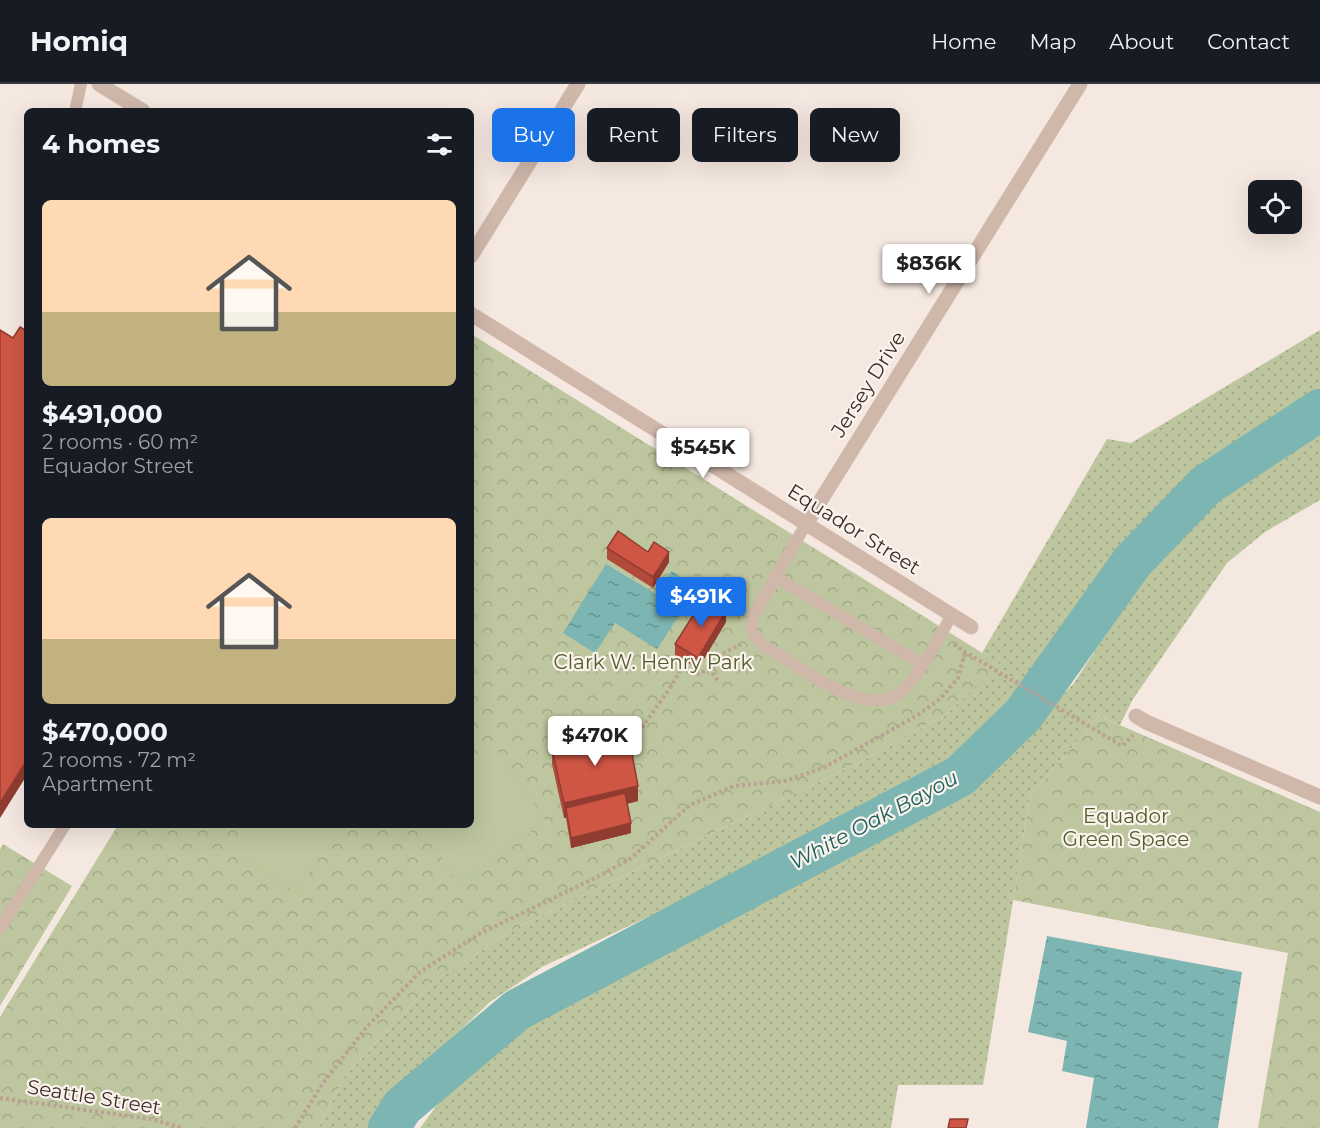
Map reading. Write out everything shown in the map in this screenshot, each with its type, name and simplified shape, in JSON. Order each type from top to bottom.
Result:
[{"type":"street","points":[[99,84],[137,108]]},
{"type":"street","points":[[474,251],[578,84]]},
{"type":"street","name":"Jersey Drive","points":[[806,524],[1080,84]]},
{"type":"street","name":"Equador Street","points":[[474,316],[971,627]]},
{"type":"street","points":[[1141,719],[1320,797]]},
{"type":"lane","points":[[76,108],[81,84]]},
{"type":"lane","points":[[806,524],[774,576],[750,626],[755,638],[776,652],[837,689],[855,697],[883,701],[896,695],[909,683],[952,615]]},
{"type":"lane","points":[[774,576],[922,664]]},
{"type":"lane","points":[[0,928],[63,828]]},
{"type":"path","points":[[940,634],[965,652],[1122,746],[1141,719]]},
{"type":"path","points":[[628,747],[684,665],[699,674],[718,664],[722,654],[755,638]]},
{"type":"path","points":[[295,1128],[324,1083],[366,1028],[420,972],[478,934],[630,859],[690,806],[734,786],[786,781],[825,767],[918,715],[941,698],[958,678],[965,652]]},
{"type":"path","points":[[709,668],[718,682]]},
{"type":"path","name":"Seattle Street","points":[[0,1098],[151,1119],[183,1128]]},
{"type":"green space","points":[[1320,330],[1320,390],[1166,503],[1123,546],[1032,683],[1003,719],[948,765],[861,816],[542,967],[490,1002],[428,1061],[388,1107],[376,1128],[318,1128],[345,1076],[432,983],[514,929],[864,760],[947,714],[999,664],[982,653],[1107,439],[1131,443]]},
{"type":"green space","name":"Clark W. Henry Park","points":[[474,336],[1000,664],[947,714],[864,760],[514,929],[432,983],[345,1076],[318,1128],[0,1128],[0,1017],[116,828],[474,828]]},
{"type":"green space","points":[[1320,431],[1320,500],[1265,532],[1227,563],[1133,699],[1120,725],[1099,716],[1030,796],[983,1085],[898,1085],[891,1128],[420,1128],[449,1089],[523,1020],[594,974],[926,812],[990,774],[1074,683],[1164,545],[1219,495]]},
{"type":"green space","name":"Equador Green Space","points":[[1099,716],[1320,812],[1320,1128],[1258,1128],[1288,953],[1013,900],[1030,796]]},
{"type":"green space","points":[[497,751],[546,821],[459,883],[421,828],[474,828],[474,768]]},
{"type":"green space","points":[[247,828],[341,828],[295,892],[231,849]]},
{"type":"green space","points":[[3,844],[72,886],[0,1006],[0,849]]},
{"type":"water","points":[[606,564],[656,594],[672,571],[697,588],[657,649],[615,623],[595,653],[563,633]]},
{"type":"water","points":[[1047,936],[1242,972],[1218,1128],[1086,1128],[1094,1078],[1062,1071],[1067,1041],[1028,1032]]},
{"type":"building","points":[[20,327],[24,329],[24,765],[0,803],[0,330],[13,338]]},
{"type":"building","points":[[618,531],[648,552],[654,542],[669,552],[653,577],[607,548]]},
{"type":"building","points":[[704,598],[726,611],[698,658],[675,644]]},
{"type":"building","points":[[628,732],[638,786],[564,803],[552,749]]},
{"type":"building","points":[[625,793],[631,823],[571,838],[566,808]]},
{"type":"building","points":[[950,1119],[968,1119],[966,1128],[948,1128]]},
{"type":"waterway","name":"White Oak Bayou","points":[[389,1128],[402,1107],[517,1010],[960,776],[1023,715],[1132,562],[1206,485],[1320,410]]}]
